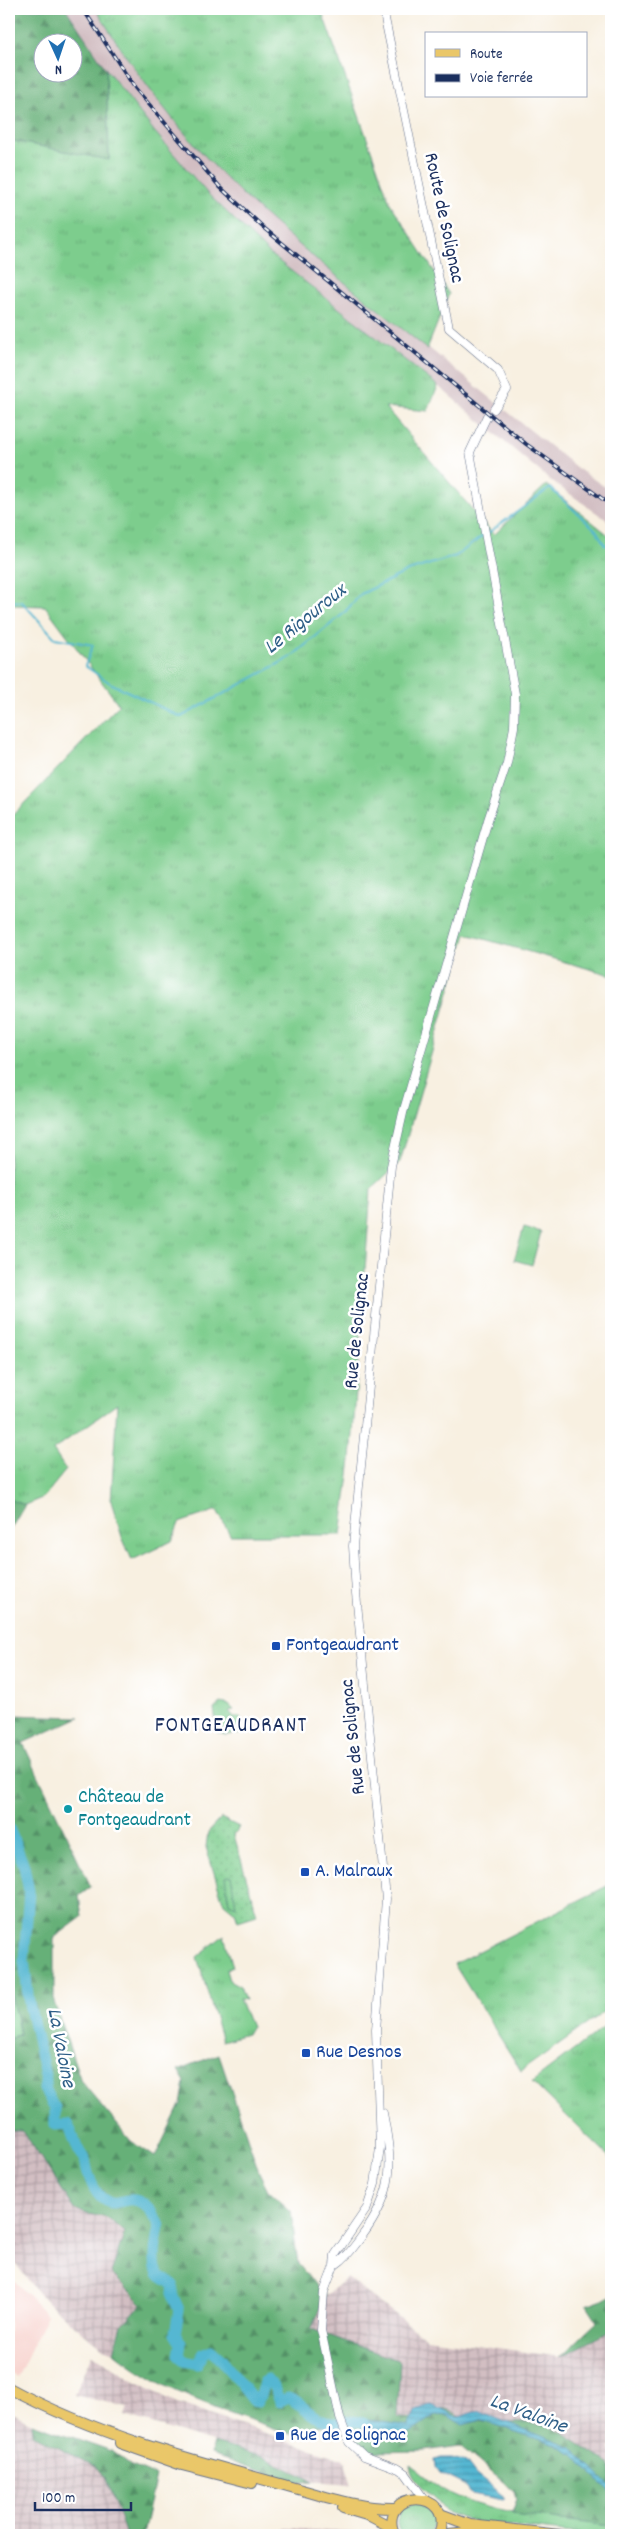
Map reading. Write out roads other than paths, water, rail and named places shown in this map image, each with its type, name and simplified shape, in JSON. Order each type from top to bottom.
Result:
[{"type":"main road","points":[[9,2388],[103,2429],[186,2458],[344,2501],[382,2509],[396,2508],[409,2499],[424,2499],[436,2508],[440,2514],[439,2535],[459,2532],[497,2535]]},
{"type":"main road","points":[[9,2395],[107,2438],[182,2465],[355,2511],[393,2533]]},
{"type":"main road","points":[[393,2533],[392,2517],[396,2508]]},
{"type":"main road","points":[[440,2514],[470,2525],[560,2535]]},
{"type":"street","name":"Route de Solignac","points":[[383,9],[449,328],[498,370],[507,390],[494,409]]},
{"type":"street","name":"Rue de Solignac","points":[[414,2486],[406,2474],[364,2456],[349,2442],[340,2418],[321,2330],[324,2292],[334,2266],[335,2255],[367,2208],[375,2184],[380,2148],[376,2030],[386,1899],[355,1585],[353,1546],[392,1166],[403,1113],[488,820],[507,763],[514,726],[515,694],[470,452],[487,416]]},
{"type":"street","name":"Rue de Solignac","points":[[334,2266],[344,2259],[375,2219],[389,2185],[391,2161],[379,2097]]},
{"type":"street","points":[[409,2499],[414,2486]]},
{"type":"street","points":[[414,2486],[424,2499]]},
{"type":"water","points":[[430,2405],[458,2416],[478,2411],[572,2448],[611,2487],[611,2493],[573,2455],[556,2445],[480,2420],[463,2425],[448,2416],[435,2415],[409,2433],[386,2433],[348,2424],[347,2417],[408,2426],[416,2410]]},
{"type":"water","points":[[452,2458],[466,2462],[476,2475],[506,2498],[503,2500],[472,2494],[465,2485],[440,2473],[436,2467],[435,2460]]},
{"type":"waterway","name":"Le Rigouroux","points":[[488,533],[550,488],[596,530],[605,545],[611,545]]},
{"type":"waterway","name":"Le Rigouroux","points":[[9,601],[22,602],[55,638],[93,645],[85,666],[110,683],[181,717],[291,657],[343,614],[361,594],[408,571],[456,556],[484,535]]},
{"type":"waterway","name":"La Valoine","points":[[9,1828],[24,1866],[29,1891],[24,1960],[29,2003],[46,2080],[44,2089],[55,2108],[55,2125],[67,2124],[79,2151],[85,2159],[93,2186],[102,2198],[107,2202],[114,2203],[129,2200],[138,2201],[160,2223],[155,2250],[155,2264],[159,2275],[173,2284],[172,2294],[179,2310],[175,2333],[181,2343],[179,2356],[185,2361],[197,2364],[204,2353],[211,2350],[221,2359],[253,2400],[258,2401],[264,2383],[268,2380],[274,2387],[280,2402],[288,2398],[293,2400],[316,2417],[325,2421],[363,2422]]},
{"type":"railway","points":[[83,9],[135,88],[220,187],[265,229],[526,444],[611,505]]},
{"type":"place","name":"Fontgeaudrant","points":[[276,1646]]},
{"type":"place","name":"Château de Fontgeaudrant","points":[[68,1809]]},
{"type":"place","name":"A. Malraux","points":[[305,1872]]},
{"type":"place","name":"Rue Desnos","points":[[306,2053]]},
{"type":"place","name":"Rue de Solignac","points":[[280,2436]]},
{"type":"district","name":"FONTGEAUDRANT","points":[[231,1726]]}]
